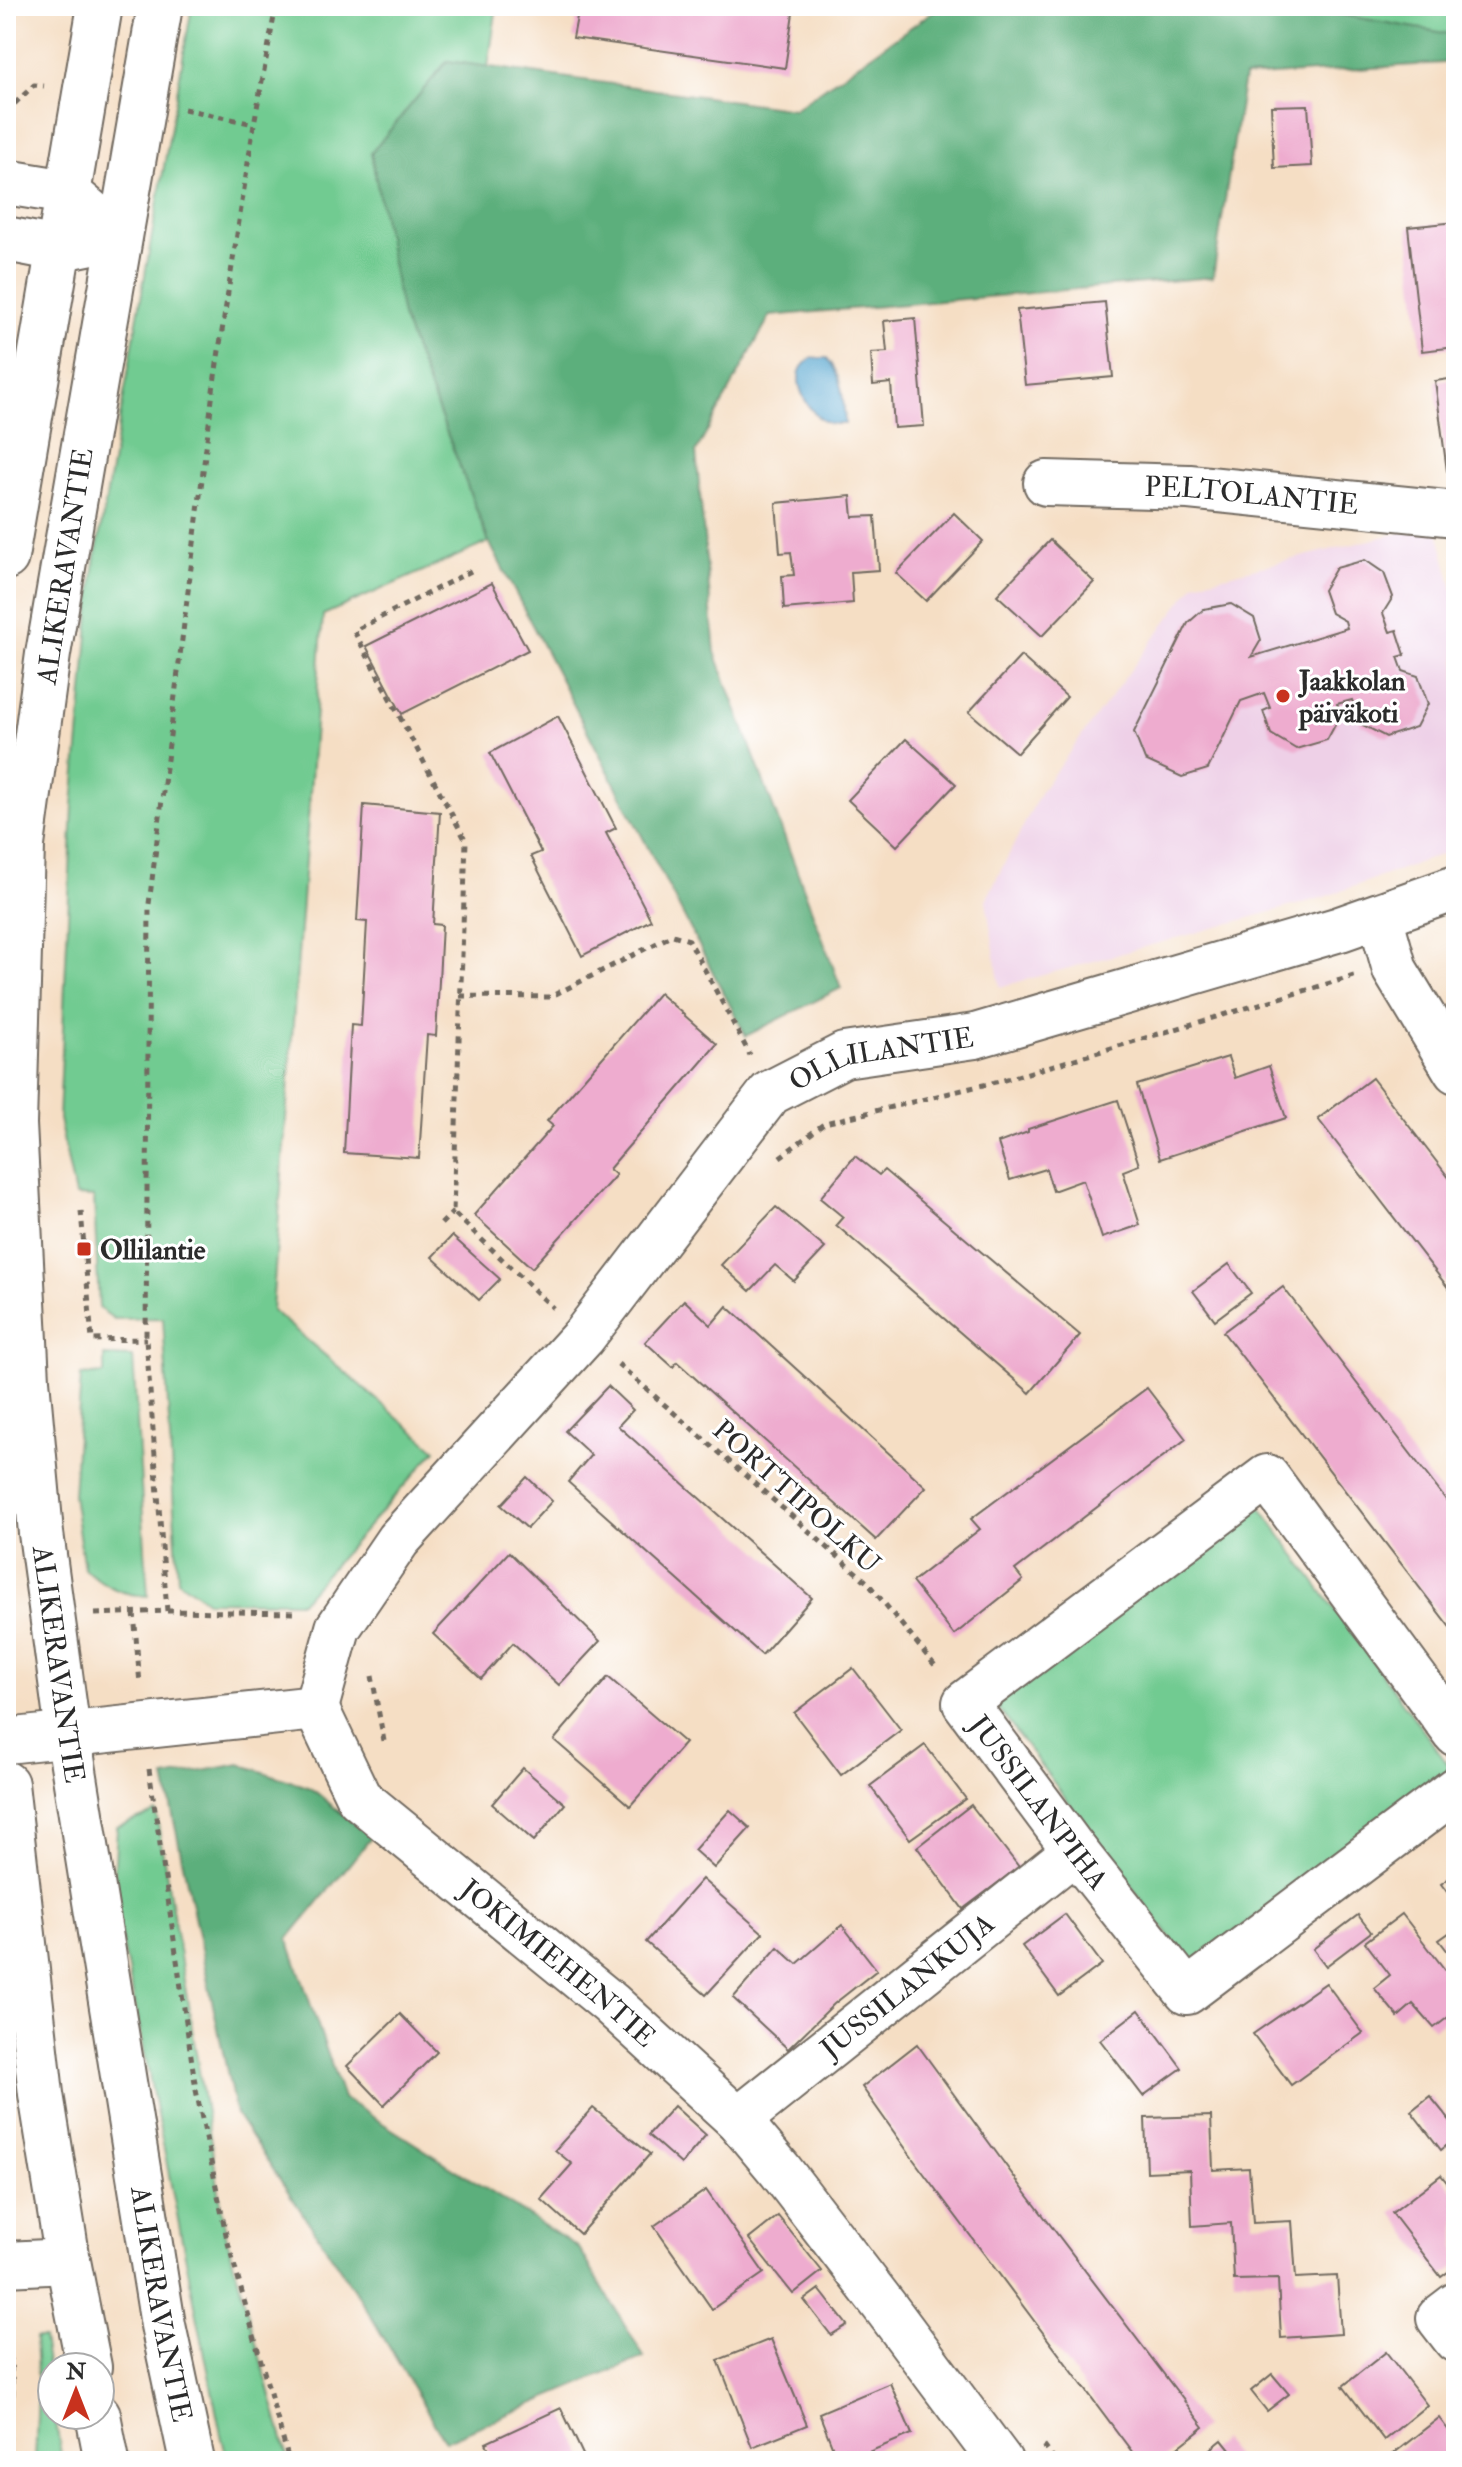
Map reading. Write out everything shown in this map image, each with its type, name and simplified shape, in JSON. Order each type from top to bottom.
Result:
[{"type":"street","name":"ALIKERAVANTIE","points":[[6,557],[100,6]]},
{"type":"street","name":"ALIKERAVANTIE","points":[[160,6],[48,654],[22,861],[14,1124],[24,1320],[41,1533],[68,1733],[160,2310],[192,2461]]},
{"type":"street","points":[[6,182],[67,192],[119,236]]},
{"type":"street","points":[[6,239],[58,249],[119,236]]},
{"type":"street","name":"PELTOLANTIE","points":[[1046,483],[1189,487],[1456,514]]},
{"type":"street","name":"OLLILANTIE","points":[[316,1708],[338,1628],[398,1540],[583,1337],[770,1093],[844,1055],[975,1036],[1380,916],[1456,888]]},
{"type":"street","points":[[1380,916],[1395,970],[1451,1051]]},
{"type":"street","name":"JUSSILANPIHA","points":[[1456,1734],[1267,1477],[965,1703],[1075,1851],[1187,1992],[1456,1789]]},
{"type":"street","points":[[6,1741],[316,1708]]},
{"type":"street","name":"JOKIMIEHENTIE","points":[[316,1708],[359,1798],[610,2003],[738,2120],[886,2308],[982,2456]]},
{"type":"street","points":[[6,1784],[41,2094],[86,2351]]},
{"type":"street","name":"JUSSILANKUJA","points":[[738,2120],[1075,1851]]},
{"type":"street","points":[[6,2264],[68,2261]]},
{"type":"street","points":[[1456,2305],[1439,2318],[1456,2340]]},
{"type":"street","points":[[101,2431],[107,2461]]},
{"type":"path","points":[[167,1611],[146,1339],[149,904],[214,383],[254,124],[276,6]]},
{"type":"path","points":[[441,1224],[453,1212],[466,841],[354,631],[471,571]]},
{"type":"path","points":[[460,996],[550,997],[673,935],[689,940],[770,1093]]},
{"type":"path","points":[[770,1165],[825,1123],[1004,1080],[1353,976],[1395,970]]},
{"type":"path","points":[[81,1211],[92,1340],[146,1339]]},
{"type":"path","name":"PORTTIPOLKU","points":[[453,1212],[583,1337],[611,1357],[867,1582],[965,1703]]},
{"type":"path","points":[[289,2461],[227,2239],[196,2090],[143,1725],[134,1613],[293,1611],[338,1628],[369,1655],[385,1746]]},
{"type":"path","points":[[7,2300],[13,2392],[8,2461]]},
{"type":"shaded area","name":"Jaakkolan päiväkoti","points":[[1436,524],[1456,601],[1456,849],[1325,897],[1000,987],[986,900],[1041,791],[1195,583]]},
{"type":"green space","points":[[192,6],[497,6],[488,67],[447,61],[402,316],[489,542],[323,615],[272,1310],[436,1450],[301,1602],[207,1601],[178,1580],[163,1318],[114,1319],[99,1308],[94,1197],[75,1196],[59,1119],[73,805],[94,567]]},
{"type":"green space","points":[[941,6],[1306,6],[1456,35],[1456,62],[1244,77],[1213,277],[770,316],[696,452],[715,652],[841,988],[746,1036],[489,542],[402,316],[371,153],[447,61],[794,109]]},
{"type":"green space","points":[[1306,6],[1456,6],[1456,35],[1308,9]]},
{"type":"green space","points":[[104,1356],[133,1357],[148,1596],[129,1594],[114,1588],[84,1569],[73,1495],[81,1376],[104,1374]]},
{"type":"green space","points":[[1258,1504],[1452,1770],[1191,1965],[991,1699]]},
{"type":"green space","points":[[240,1764],[311,1788],[371,1838],[288,1939],[343,2098],[579,2248],[644,2357],[445,2441],[363,2303],[236,2114],[165,1778]]},
{"type":"green space","points":[[156,1812],[227,2239],[289,2461],[228,2461],[221,2435],[113,1895],[117,1827]]},
{"type":"green space","points":[[35,2338],[43,2338],[45,2351],[36,2351],[36,2356]]},
{"type":"green space","points":[[36,2431],[57,2431],[62,2461],[35,2461]]},
{"type":"water","points":[[812,358],[827,358],[836,372],[843,398],[845,424],[830,424],[820,418],[804,398],[800,374]]},
{"type":"building","points":[[579,6],[794,6],[785,68],[573,38]]},
{"type":"building","points":[[1308,105],[1312,166],[1274,168],[1271,106]]},
{"type":"building","points":[[1456,222],[1456,347],[1422,351],[1408,227]]},
{"type":"building","points":[[1105,302],[1113,377],[1025,385],[1017,310]]},
{"type":"building","points":[[915,318],[924,426],[894,428],[891,383],[873,385],[871,353],[887,352],[884,321]]},
{"type":"building","points":[[1456,378],[1456,470],[1447,471],[1435,381]]},
{"type":"building","points":[[851,496],[853,517],[875,516],[879,570],[851,572],[853,603],[784,609],[782,576],[794,575],[791,552],[780,553],[776,503]]},
{"type":"building","points":[[954,513],[983,541],[926,601],[896,573]]},
{"type":"building","points":[[1050,540],[1094,582],[1042,636],[997,595]]},
{"type":"building","points":[[1365,560],[1384,573],[1393,597],[1383,613],[1390,632],[1397,630],[1405,655],[1398,657],[1403,671],[1418,676],[1428,704],[1416,727],[1386,737],[1361,724],[1352,700],[1337,704],[1341,714],[1327,740],[1296,749],[1271,734],[1263,711],[1270,708],[1264,693],[1241,701],[1208,769],[1182,777],[1145,760],[1134,732],[1188,623],[1204,609],[1231,604],[1254,618],[1261,640],[1251,657],[1347,628],[1345,621],[1331,613],[1323,590],[1336,568]]},
{"type":"building","points":[[492,583],[528,650],[402,714],[366,646]]},
{"type":"building","points":[[1021,656],[1067,697],[1017,753],[969,712]]},
{"type":"building","points":[[558,716],[616,828],[606,833],[651,920],[582,956],[531,856],[541,852],[490,753]]},
{"type":"building","points":[[906,739],[956,784],[897,846],[848,800]]},
{"type":"building","points":[[364,805],[440,812],[433,924],[442,925],[436,1036],[427,1035],[419,1158],[344,1153],[351,1025],[361,1026],[367,922],[357,921]]},
{"type":"building","points":[[659,993],[717,1044],[609,1169],[616,1175],[532,1268],[474,1215],[553,1126],[547,1121]]},
{"type":"building","points":[[1228,1057],[1235,1078],[1269,1066],[1286,1118],[1160,1159],[1137,1085]]},
{"type":"building","points":[[1372,1078],[1456,1187],[1456,1298],[1318,1119]]},
{"type":"building","points":[[1118,1100],[1139,1165],[1123,1171],[1140,1225],[1102,1238],[1083,1180],[1053,1191],[1046,1169],[1010,1180],[998,1143],[1028,1132],[1028,1129]]},
{"type":"building","points":[[855,1156],[879,1175],[884,1170],[1080,1335],[1030,1393],[836,1225],[843,1217],[820,1198]]},
{"type":"building","points":[[776,1207],[825,1248],[794,1281],[775,1265],[750,1291],[721,1265]]},
{"type":"building","points":[[452,1236],[500,1279],[479,1300],[432,1257]]},
{"type":"building","points":[[1229,1264],[1251,1293],[1215,1320],[1193,1291]]},
{"type":"building","points":[[1283,1287],[1456,1513],[1456,1635],[1223,1332]]},
{"type":"building","points":[[684,1300],[711,1325],[727,1306],[926,1487],[876,1540],[677,1362],[673,1367],[645,1342]]},
{"type":"building","points":[[608,1386],[633,1410],[618,1426],[812,1598],[762,1655],[568,1482],[591,1455],[565,1431]]},
{"type":"building","points":[[1147,1388],[1186,1439],[1015,1570],[1023,1580],[954,1635],[912,1582],[980,1529],[971,1519]]},
{"type":"building","points":[[527,1477],[552,1501],[527,1528],[501,1505]]},
{"type":"building","points":[[509,1552],[600,1641],[559,1685],[513,1643],[481,1679],[433,1634]]},
{"type":"building","points":[[853,1668],[901,1730],[841,1775],[794,1713]]},
{"type":"building","points":[[608,1677],[685,1743],[630,1806],[554,1740]]},
{"type":"building","points":[[925,1745],[966,1799],[910,1839],[870,1786]]},
{"type":"building","points":[[523,1768],[565,1804],[534,1841],[492,1804]]},
{"type":"building","points":[[971,1805],[1019,1867],[963,1909],[917,1847]]},
{"type":"building","points":[[730,1810],[750,1828],[714,1868],[694,1850]]},
{"type":"building","points":[[1456,1873],[1456,1904],[1441,1884]]},
{"type":"building","points":[[702,1879],[763,1933],[706,1995],[646,1942]]},
{"type":"building","points":[[1065,1914],[1102,1964],[1059,1996],[1022,1946]]},
{"type":"building","points":[[1402,1914],[1456,1984],[1456,2011],[1434,2028],[1413,2004],[1398,2017],[1374,1988],[1390,1975],[1365,1942]]},
{"type":"building","points":[[1358,1915],[1371,1932],[1326,1966],[1313,1949]]},
{"type":"building","points":[[842,1925],[877,1970],[834,2004],[788,2049],[733,1998],[778,1947],[797,1964]]},
{"type":"building","points":[[1456,1928],[1456,1962],[1439,1940]]},
{"type":"building","points":[[1326,1983],[1363,2033],[1291,2085],[1253,2034]]},
{"type":"building","points":[[1139,2010],[1182,2068],[1143,2096],[1100,2040]]},
{"type":"building","points":[[400,2014],[437,2052],[384,2105],[347,2066]]},
{"type":"building","points":[[917,2044],[1204,2427],[1161,2461],[1139,2461],[862,2087]]},
{"type":"building","points":[[1430,2096],[1456,2128],[1456,2138],[1441,2150],[1411,2111]]},
{"type":"building","points":[[674,2106],[706,2135],[681,2164],[648,2135]]},
{"type":"building","points":[[593,2108],[650,2154],[580,2234],[541,2199],[572,2164],[555,2150]]},
{"type":"building","points":[[1211,2116],[1213,2170],[1249,2168],[1253,2223],[1292,2221],[1296,2278],[1337,2276],[1341,2334],[1281,2338],[1278,2279],[1234,2280],[1231,2223],[1192,2226],[1190,2170],[1147,2172],[1145,2118]]},
{"type":"building","points":[[1441,2175],[1456,2194],[1456,2266],[1441,2277],[1392,2213]]},
{"type":"building","points":[[706,2190],[764,2273],[712,2309],[654,2226]]},
{"type":"building","points":[[778,2216],[822,2271],[793,2294],[749,2239]]},
{"type":"building","points":[[819,2289],[847,2325],[831,2335],[804,2300]]},
{"type":"building","points":[[771,2339],[807,2425],[752,2447],[718,2360]]},
{"type":"building","points":[[1386,2352],[1427,2405],[1384,2440],[1343,2386]]},
{"type":"building","points":[[1272,2374],[1289,2394],[1267,2411],[1251,2391]]},
{"type":"building","points":[[890,2383],[912,2434],[847,2461],[838,2461],[819,2413]]},
{"type":"building","points":[[561,2408],[586,2461],[494,2461],[486,2443]]},
{"type":"building","points":[[1439,2418],[1456,2440],[1456,2461],[1398,2461],[1393,2454]]},
{"type":"building","points":[[1222,2440],[1239,2461],[1196,2461]]},
{"type":"place","name":"Jaakkolan päiväkoti","points":[[1283,696]]},
{"type":"place","name":"Ollilantie","points":[[84,1249]]}]
